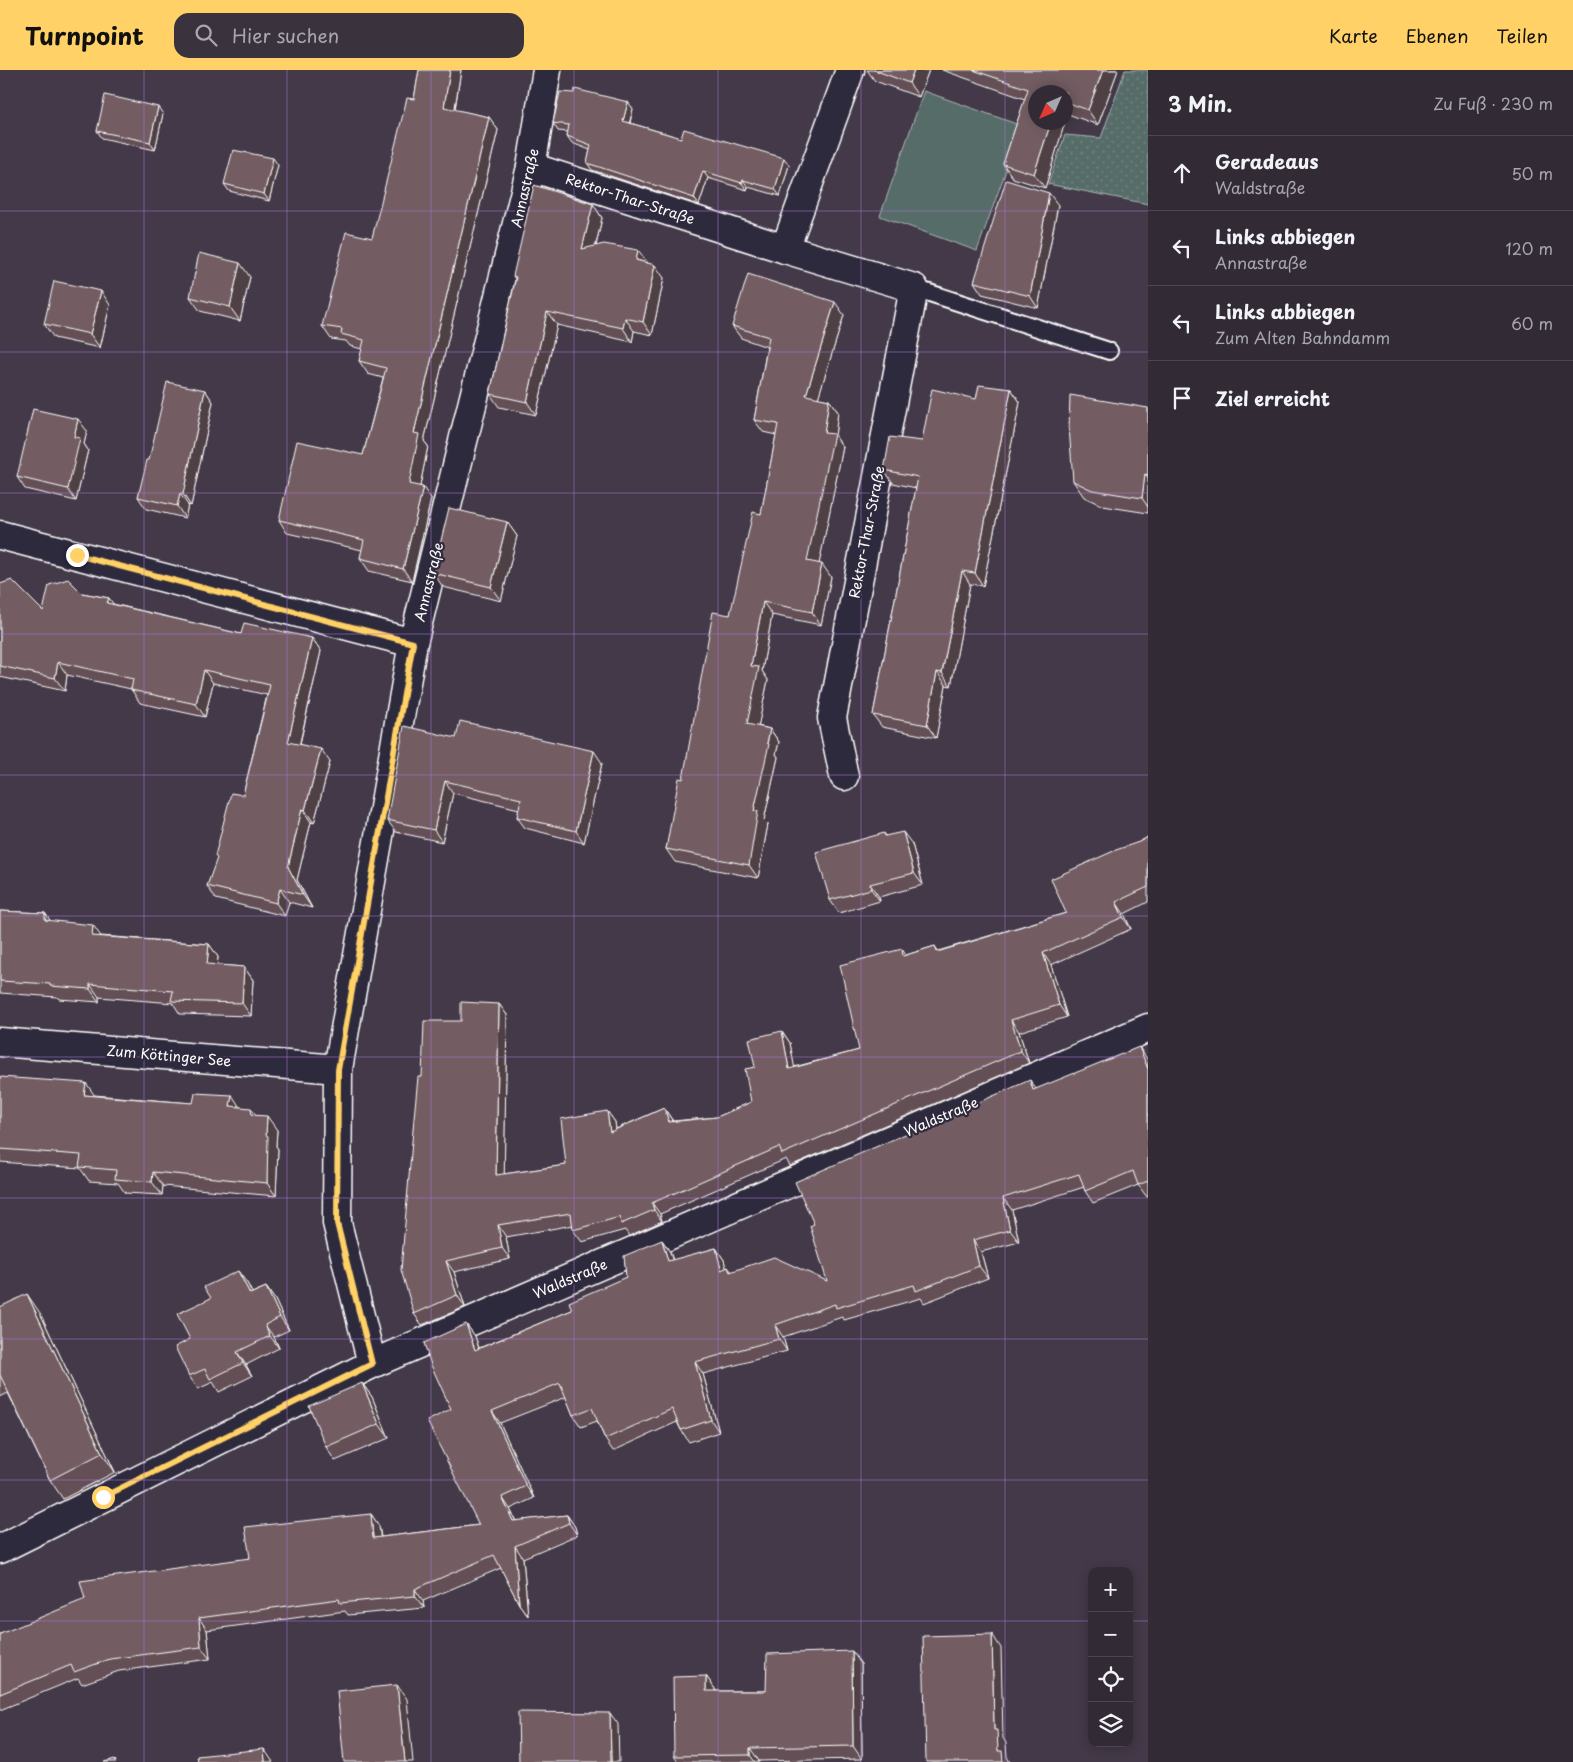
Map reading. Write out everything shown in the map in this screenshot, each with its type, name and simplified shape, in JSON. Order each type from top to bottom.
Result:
[{"type":"street","name":"Annastraße","points":[[372,1364],[337,1223],[338,1070],[413,643],[531,168],[547,70]]},
{"type":"street","points":[[785,249],[850,70]]},
{"type":"street","name":"Rektor-Thar-Straße","points":[[531,168],[914,288],[832,718],[844,776]]},
{"type":"street","points":[[0,535],[413,643]]},
{"type":"street","name":"Waldstraße","points":[[0,1549],[372,1364],[1148,1028]]},
{"type":"street","name":"Zum Köttinger See","points":[[0,1042],[338,1070]]},
{"type":"lane","name":"Rektor-Thar-Straße","points":[[914,288],[1109,351]]},
{"type":"green space","points":[[1125,70],[1148,70],[1148,204],[1048,184],[1065,135],[1101,138]]},
{"type":"green space","points":[[924,91],[1022,126],[977,251],[880,216]]},
{"type":"building","points":[[419,70],[450,70],[444,107],[489,117],[414,433],[419,434],[409,484],[423,487],[403,569],[360,558],[364,540],[279,520],[297,441],[363,455],[386,368],[359,361],[364,340],[341,334],[342,329],[322,326],[346,232],[372,238],[407,98],[414,99]]},
{"type":"building","points":[[874,70],[914,70],[909,83]]},
{"type":"building","points":[[973,70],[1103,70],[1088,110],[1073,105],[1073,85],[1028,85],[1028,89]]},
{"type":"building","points":[[575,89],[628,102],[623,121],[681,138],[684,129],[784,158],[775,189],[743,180],[742,183],[703,171],[694,198],[587,163],[591,145],[567,136],[569,125],[553,123],[560,92],[574,93]]},
{"type":"building","points":[[1028,89],[1028,130],[1048,130],[1034,174],[1003,164]]},
{"type":"building","points":[[105,95],[158,107],[150,142],[97,131]]},
{"type":"building","points":[[233,150],[273,158],[264,194],[224,184]]},
{"type":"building","points":[[1006,180],[1049,193],[1030,296],[974,282]]},
{"type":"building","points":[[534,185],[593,204],[582,249],[604,244],[638,250],[636,260],[655,265],[643,322],[625,318],[623,328],[547,312],[527,402],[490,394],[516,277],[513,276]]},
{"type":"building","points":[[199,253],[240,263],[230,307],[190,297]]},
{"type":"building","points":[[748,274],[835,302],[806,395],[829,400],[824,433],[834,434],[807,561],[822,564],[812,612],[763,602],[751,666],[759,667],[747,724],[770,729],[767,743],[769,744],[754,811],[758,811],[749,865],[666,849],[679,778],[683,779],[713,612],[730,615],[753,512],[761,514],[778,424],[754,420],[769,337],[732,326]]},
{"type":"building","points":[[54,281],[101,291],[90,334],[44,324]]},
{"type":"building","points":[[167,382],[205,390],[183,494],[180,494],[177,506],[138,497],[147,460],[149,460]]},
{"type":"building","points":[[979,385],[1011,389],[975,573],[962,571],[942,673],[937,672],[927,725],[873,715],[918,477],[884,470],[890,437],[922,441],[932,389],[976,399]]},
{"type":"building","points":[[1070,395],[1148,408],[1148,475],[1145,474],[1142,498],[1092,490],[1073,481],[1069,427]]},
{"type":"building","points":[[33,409],[78,419],[74,437],[80,438],[68,489],[17,477]]},
{"type":"building","points":[[449,508],[507,522],[491,587],[433,573]]},
{"type":"building","points":[[68,579],[82,593],[109,598],[107,603],[241,634],[244,623],[312,638],[288,742],[321,749],[305,810],[302,809],[288,867],[303,895],[280,889],[276,903],[207,886],[217,858],[215,856],[231,793],[243,795],[270,685],[204,670],[196,704],[131,690],[133,679],[58,662],[55,678],[0,666],[0,584],[12,580],[43,611],[49,585]]},
{"type":"building","points":[[460,721],[594,751],[576,831],[517,817],[521,799],[445,781],[434,830],[387,820],[404,726],[456,738]]},
{"type":"building","points":[[903,832],[914,873],[870,884],[871,889],[830,900],[816,852],[884,833],[885,836]]},
{"type":"building","points":[[1148,837],[1148,887],[1116,902],[1123,917],[1043,953],[1059,1005],[1011,1020],[1021,1051],[782,1154],[779,1147],[652,1203],[654,1210],[621,1224],[620,1217],[573,1230],[571,1213],[498,1225],[502,1248],[446,1261],[457,1295],[414,1314],[401,1270],[418,1077],[422,1077],[424,1021],[461,1021],[461,1002],[499,1004],[496,1175],[566,1165],[561,1119],[607,1111],[610,1132],[664,1108],[669,1122],[717,1117],[751,1102],[745,1069],[755,1067],[749,1039],[782,1031],[789,1069],[859,1050],[840,965],[902,949],[903,956],[935,946],[937,952],[1066,913],[1051,879]]},
{"type":"building","points":[[0,911],[45,913],[45,920],[93,925],[92,936],[209,944],[207,964],[244,967],[242,1003],[171,1001],[173,991],[90,984],[90,989],[0,981]]},
{"type":"building","points":[[1139,1047],[1148,1069],[1148,1181],[1138,1185],[1133,1171],[1085,1191],[1079,1174],[1003,1198],[1010,1230],[973,1240],[979,1266],[916,1291],[914,1285],[836,1308],[835,1304],[775,1325],[779,1339],[695,1362],[711,1420],[681,1430],[672,1409],[605,1439],[592,1408],[573,1415],[560,1383],[492,1411],[526,1486],[502,1497],[513,1521],[567,1515],[569,1523],[515,1546],[519,1604],[494,1555],[415,1589],[415,1596],[340,1603],[339,1599],[199,1618],[201,1647],[110,1659],[74,1672],[71,1665],[0,1694],[0,1634],[85,1599],[80,1581],[250,1558],[245,1527],[371,1514],[373,1538],[479,1525],[427,1421],[451,1409],[431,1365],[424,1343],[466,1324],[475,1350],[572,1310],[569,1302],[626,1277],[624,1256],[662,1240],[668,1261],[716,1248],[721,1270],[728,1267],[730,1272],[774,1257],[827,1281],[810,1226],[814,1224],[795,1182],[1030,1080],[1033,1090]]},
{"type":"building","points":[[0,1077],[86,1083],[84,1095],[193,1103],[195,1093],[232,1095],[230,1106],[251,1108],[252,1115],[267,1116],[267,1183],[153,1172],[152,1182],[115,1179],[116,1170],[79,1167],[81,1155],[0,1149]]},
{"type":"building","points":[[238,1271],[250,1294],[266,1287],[280,1317],[265,1325],[270,1336],[237,1352],[243,1363],[210,1379],[205,1369],[189,1376],[175,1347],[190,1339],[177,1314],[211,1298],[204,1287]]},
{"type":"building","points":[[27,1294],[102,1453],[50,1480],[0,1375],[0,1307]]},
{"type":"building","points":[[362,1383],[379,1424],[326,1447],[309,1406]]},
{"type":"building","points":[[992,1634],[994,1730],[997,1730],[998,1751],[1002,1751],[1003,1762],[926,1762],[923,1636]]},
{"type":"building","points":[[852,1651],[853,1746],[750,1748],[750,1755],[674,1756],[673,1677],[706,1676],[706,1691],[766,1691],[767,1654]]},
{"type":"building","points":[[397,1685],[405,1762],[344,1762],[337,1691]]},
{"type":"building","points":[[518,1712],[610,1713],[611,1762],[519,1762]]},
{"type":"building","points":[[264,1749],[265,1762],[198,1762],[197,1756]]},
{"type":"building","points":[[115,1759],[116,1762],[104,1762]]},
{"type":"route","points":[[77,555],[413,643],[338,1070],[337,1223],[372,1364],[103,1497]]}]
